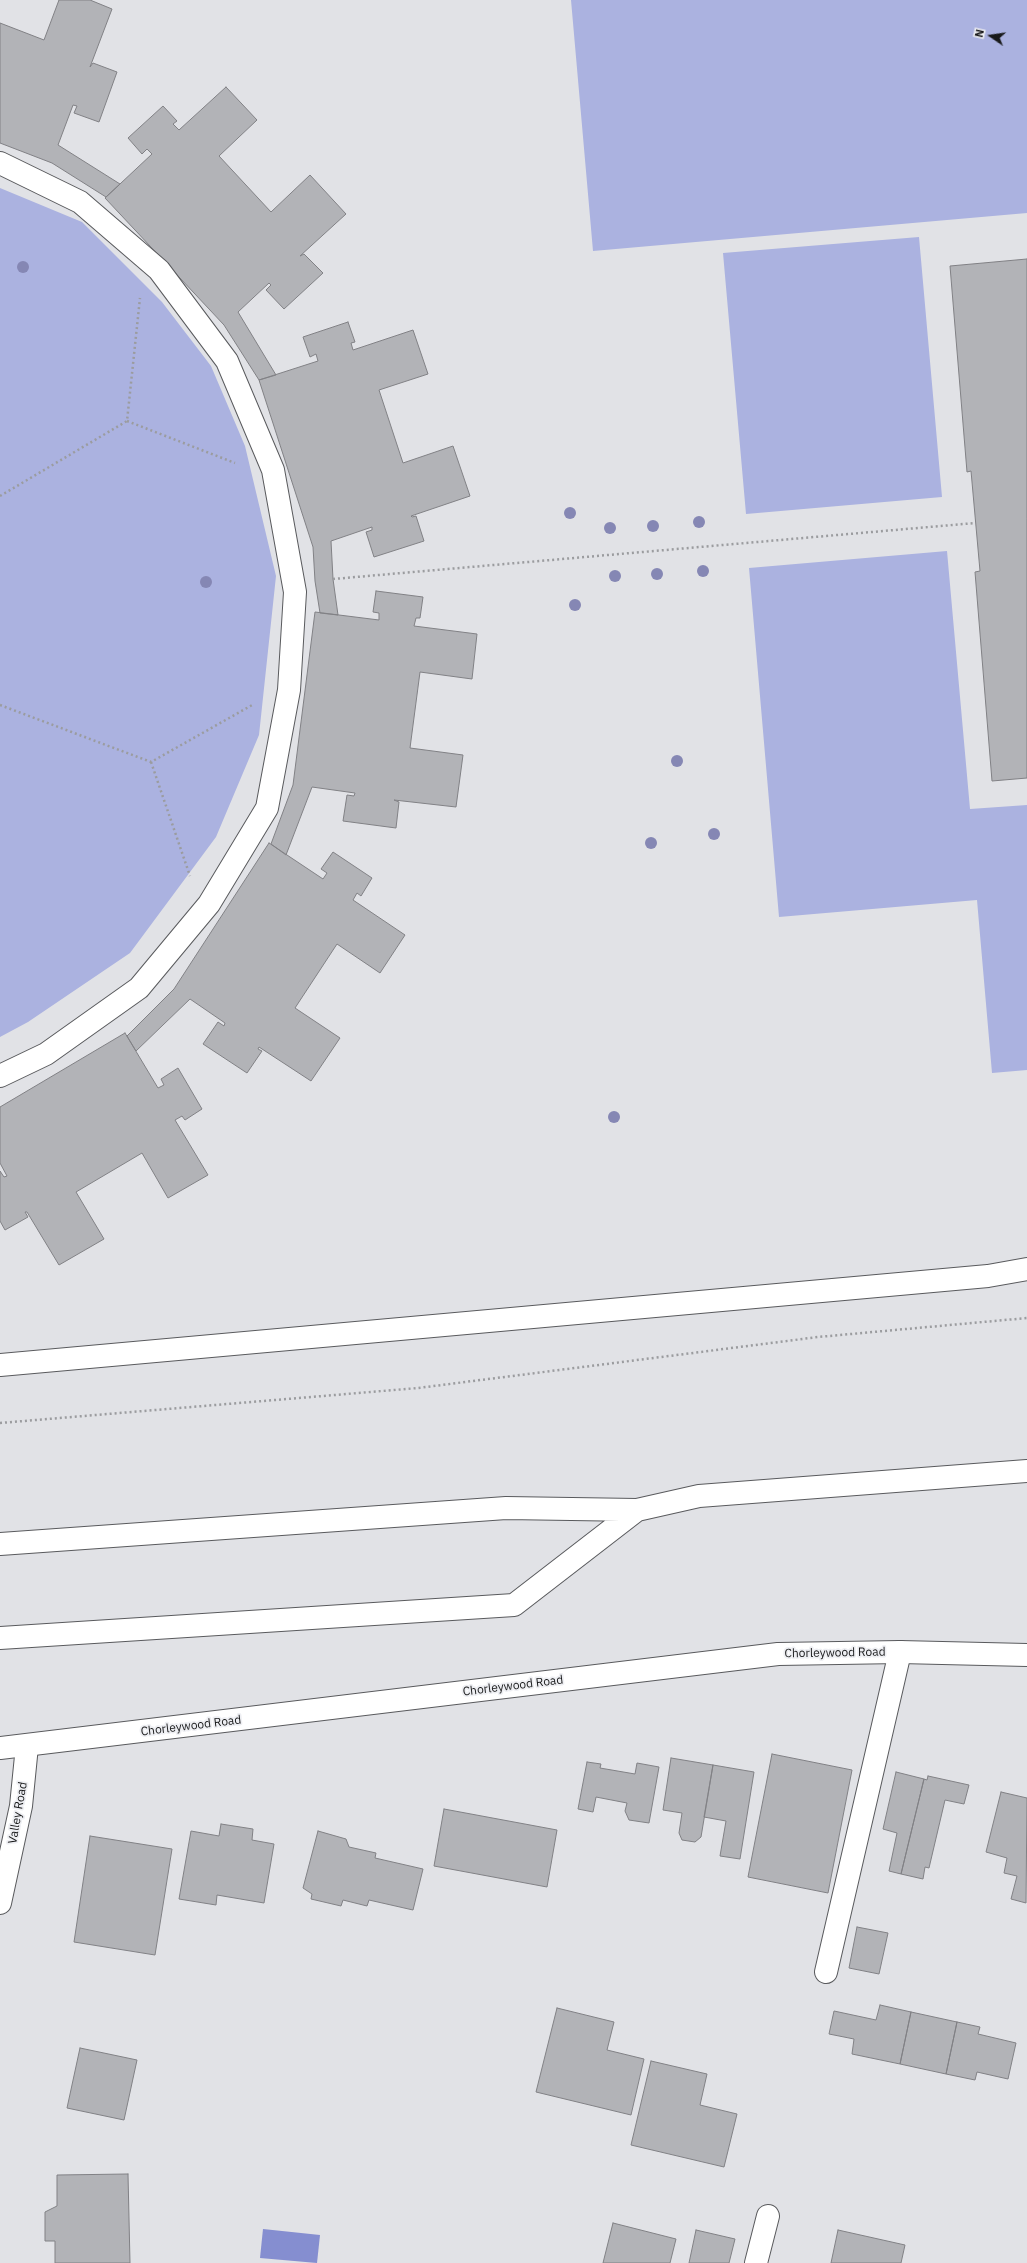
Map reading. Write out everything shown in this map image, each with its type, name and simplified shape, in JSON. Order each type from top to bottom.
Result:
[{"type":"main road","points":[[0,163],[80,202],[159,270],[227,361],[273,470],[294,592],[290,684],[267,808],[202,913],[139,988],[46,1054],[0,1076]]},
{"type":"main road","points":[[0,1365],[988,1276],[1027,1269]]},
{"type":"main road","points":[[0,1544],[506,1508],[637,1510],[699,1496],[1027,1471]]},
{"type":"main road","points":[[0,1638],[514,1605],[637,1510]]},
{"type":"main road","points":[[826,1972],[900,1652]]},
{"type":"main road","name":"Chorleywood Road","points":[[0,1748],[27,1746],[778,1654],[900,1652],[1027,1655]]},
{"type":"main road","name":"Valley Road","points":[[0,1904],[21,1806],[27,1746]]},
{"type":"main road","points":[[756,2263],[768,2216]]},
{"type":"path","points":[[127,421],[144,257]]},
{"type":"path","points":[[127,421],[275,478]]},
{"type":"path","points":[[0,496],[127,421]]},
{"type":"path","points":[[333,579],[975,523]]},
{"type":"path","points":[[0,705],[151,762],[290,684]]},
{"type":"path","points":[[151,762],[202,913]]},
{"type":"path","points":[[0,1423],[418,1388],[818,1337],[1027,1318]]},
{"type":"shaded area","points":[[571,0],[1027,0],[1027,213],[593,251]]},
{"type":"shaded area","points":[[0,188],[82,222],[162,302],[211,366],[245,446],[276,576],[259,735],[216,837],[130,953],[28,1022],[0,1037]]},
{"type":"shaded area","points":[[919,237],[942,497],[746,514],[723,253]]},
{"type":"shaded area","points":[[947,551],[970,809],[1027,805],[1027,1070],[992,1073],[977,900],[779,917],[749,568]]},
{"type":"shaded area","points":[[263,2229],[320,2235],[317,2263],[260,2258]]},
{"type":"building","points":[[59,0],[90,0],[112,9],[90,67],[93,63],[117,72],[99,122],[74,113],[77,106],[73,105],[58,145],[120,184],[106,197],[52,163],[0,143],[0,23],[44,40]]},
{"type":"building","points":[[226,87],[257,120],[219,156],[271,212],[310,175],[346,214],[300,256],[304,254],[323,273],[284,309],[266,290],[271,285],[269,283],[238,312],[276,375],[259,380],[224,325],[105,198],[152,154],[147,149],[142,154],[128,138],[163,106],[177,121],[173,124],[179,130]]},
{"type":"building","points":[[1027,259],[1027,778],[992,781],[975,572],[980,571],[971,471],[967,472],[950,266]]},
{"type":"building","points":[[348,322],[355,342],[351,343],[353,350],[413,330],[428,374],[379,390],[403,463],[453,446],[470,496],[411,516],[416,516],[424,541],[374,557],[366,532],[372,530],[372,527],[331,541],[333,579],[338,615],[320,613],[315,581],[313,547],[259,380],[318,361],[316,354],[310,357],[303,337]]},
{"type":"building","points":[[376,591],[423,597],[420,618],[416,618],[414,626],[477,634],[472,679],[420,672],[410,748],[463,755],[456,807],[394,800],[399,802],[396,828],[343,821],[347,795],[354,796],[355,793],[312,787],[286,855],[271,844],[293,785],[315,612],[379,620],[379,613],[373,612]]},
{"type":"building","points":[[269,843],[323,879],[327,873],[321,869],[333,852],[372,878],[361,896],[357,893],[353,900],[405,935],[380,973],[337,944],[295,1008],[340,1038],[311,1081],[259,1047],[258,1049],[262,1051],[247,1073],[203,1044],[218,1022],[224,1026],[225,1023],[190,999],[136,1051],[127,1036],[174,989]]},
{"type":"building","points":[[125,1033],[158,1088],[164,1085],[161,1079],[178,1068],[202,1109],[185,1120],[182,1116],[175,1120],[208,1175],[168,1198],[142,1153],[76,1192],[104,1239],[59,1265],[27,1212],[25,1212],[28,1217],[5,1230],[0,1221],[0,1171],[4,1177],[7,1176],[0,1163],[0,1107]]},
{"type":"building","points":[[772,1754],[852,1770],[828,1893],[748,1877]]},
{"type":"building","points":[[671,1758],[713,1765],[701,1837],[695,1842],[682,1840],[679,1833],[682,1813],[663,1810]]},
{"type":"building","points":[[587,1762],[601,1764],[600,1768],[635,1774],[637,1763],[659,1767],[649,1823],[629,1820],[625,1811],[627,1803],[596,1797],[593,1812],[578,1809]]},
{"type":"building","points":[[713,1765],[754,1772],[740,1859],[720,1856],[726,1821],[704,1817]]},
{"type":"building","points":[[896,1772],[924,1779],[901,1874],[889,1871],[897,1833],[883,1829]]},
{"type":"building","points":[[928,1776],[969,1785],[964,1804],[945,1800],[929,1868],[925,1867],[923,1879],[901,1874],[924,1779],[927,1780]]},
{"type":"building","points":[[1001,1792],[1027,1798],[1026,1903],[1011,1899],[1017,1876],[1004,1873],[1007,1858],[986,1852]]},
{"type":"building","points":[[444,1809],[557,1830],[547,1887],[434,1866]]},
{"type":"building","points":[[221,1824],[253,1829],[252,1840],[274,1844],[264,1903],[217,1895],[216,1905],[179,1899],[191,1831],[219,1836]]},
{"type":"building","points":[[318,1831],[346,1839],[349,1847],[376,1853],[375,1858],[423,1869],[413,1910],[369,1900],[367,1906],[343,1900],[341,1906],[311,1899],[312,1894],[303,1888]]},
{"type":"building","points":[[90,1836],[172,1849],[155,1955],[74,1942]]},
{"type":"building","points":[[857,1927],[888,1933],[879,1974],[849,1968]]},
{"type":"building","points":[[880,2005],[911,2012],[900,2064],[852,2054],[854,2039],[829,2034],[834,2011],[876,2020]]},
{"type":"building","points":[[557,2008],[614,2022],[607,2050],[644,2059],[631,2115],[536,2092]]},
{"type":"building","points":[[911,2012],[957,2022],[946,2074],[900,2064]]},
{"type":"building","points":[[957,2022],[980,2027],[978,2034],[1016,2043],[1008,2079],[977,2072],[975,2080],[946,2074]]},
{"type":"building","points":[[80,2048],[137,2060],[124,2120],[67,2108]]},
{"type":"building","points":[[651,2061],[707,2074],[700,2105],[737,2114],[724,2167],[631,2145]]},
{"type":"building","points":[[128,2174],[130,2263],[55,2263],[55,2241],[45,2241],[45,2212],[57,2206],[57,2175]]},
{"type":"building","points":[[613,2223],[676,2239],[670,2263],[603,2263]]},
{"type":"building","points":[[696,2230],[735,2239],[729,2263],[689,2263]]},
{"type":"building","points":[[838,2230],[905,2245],[901,2263],[831,2263]]}]
